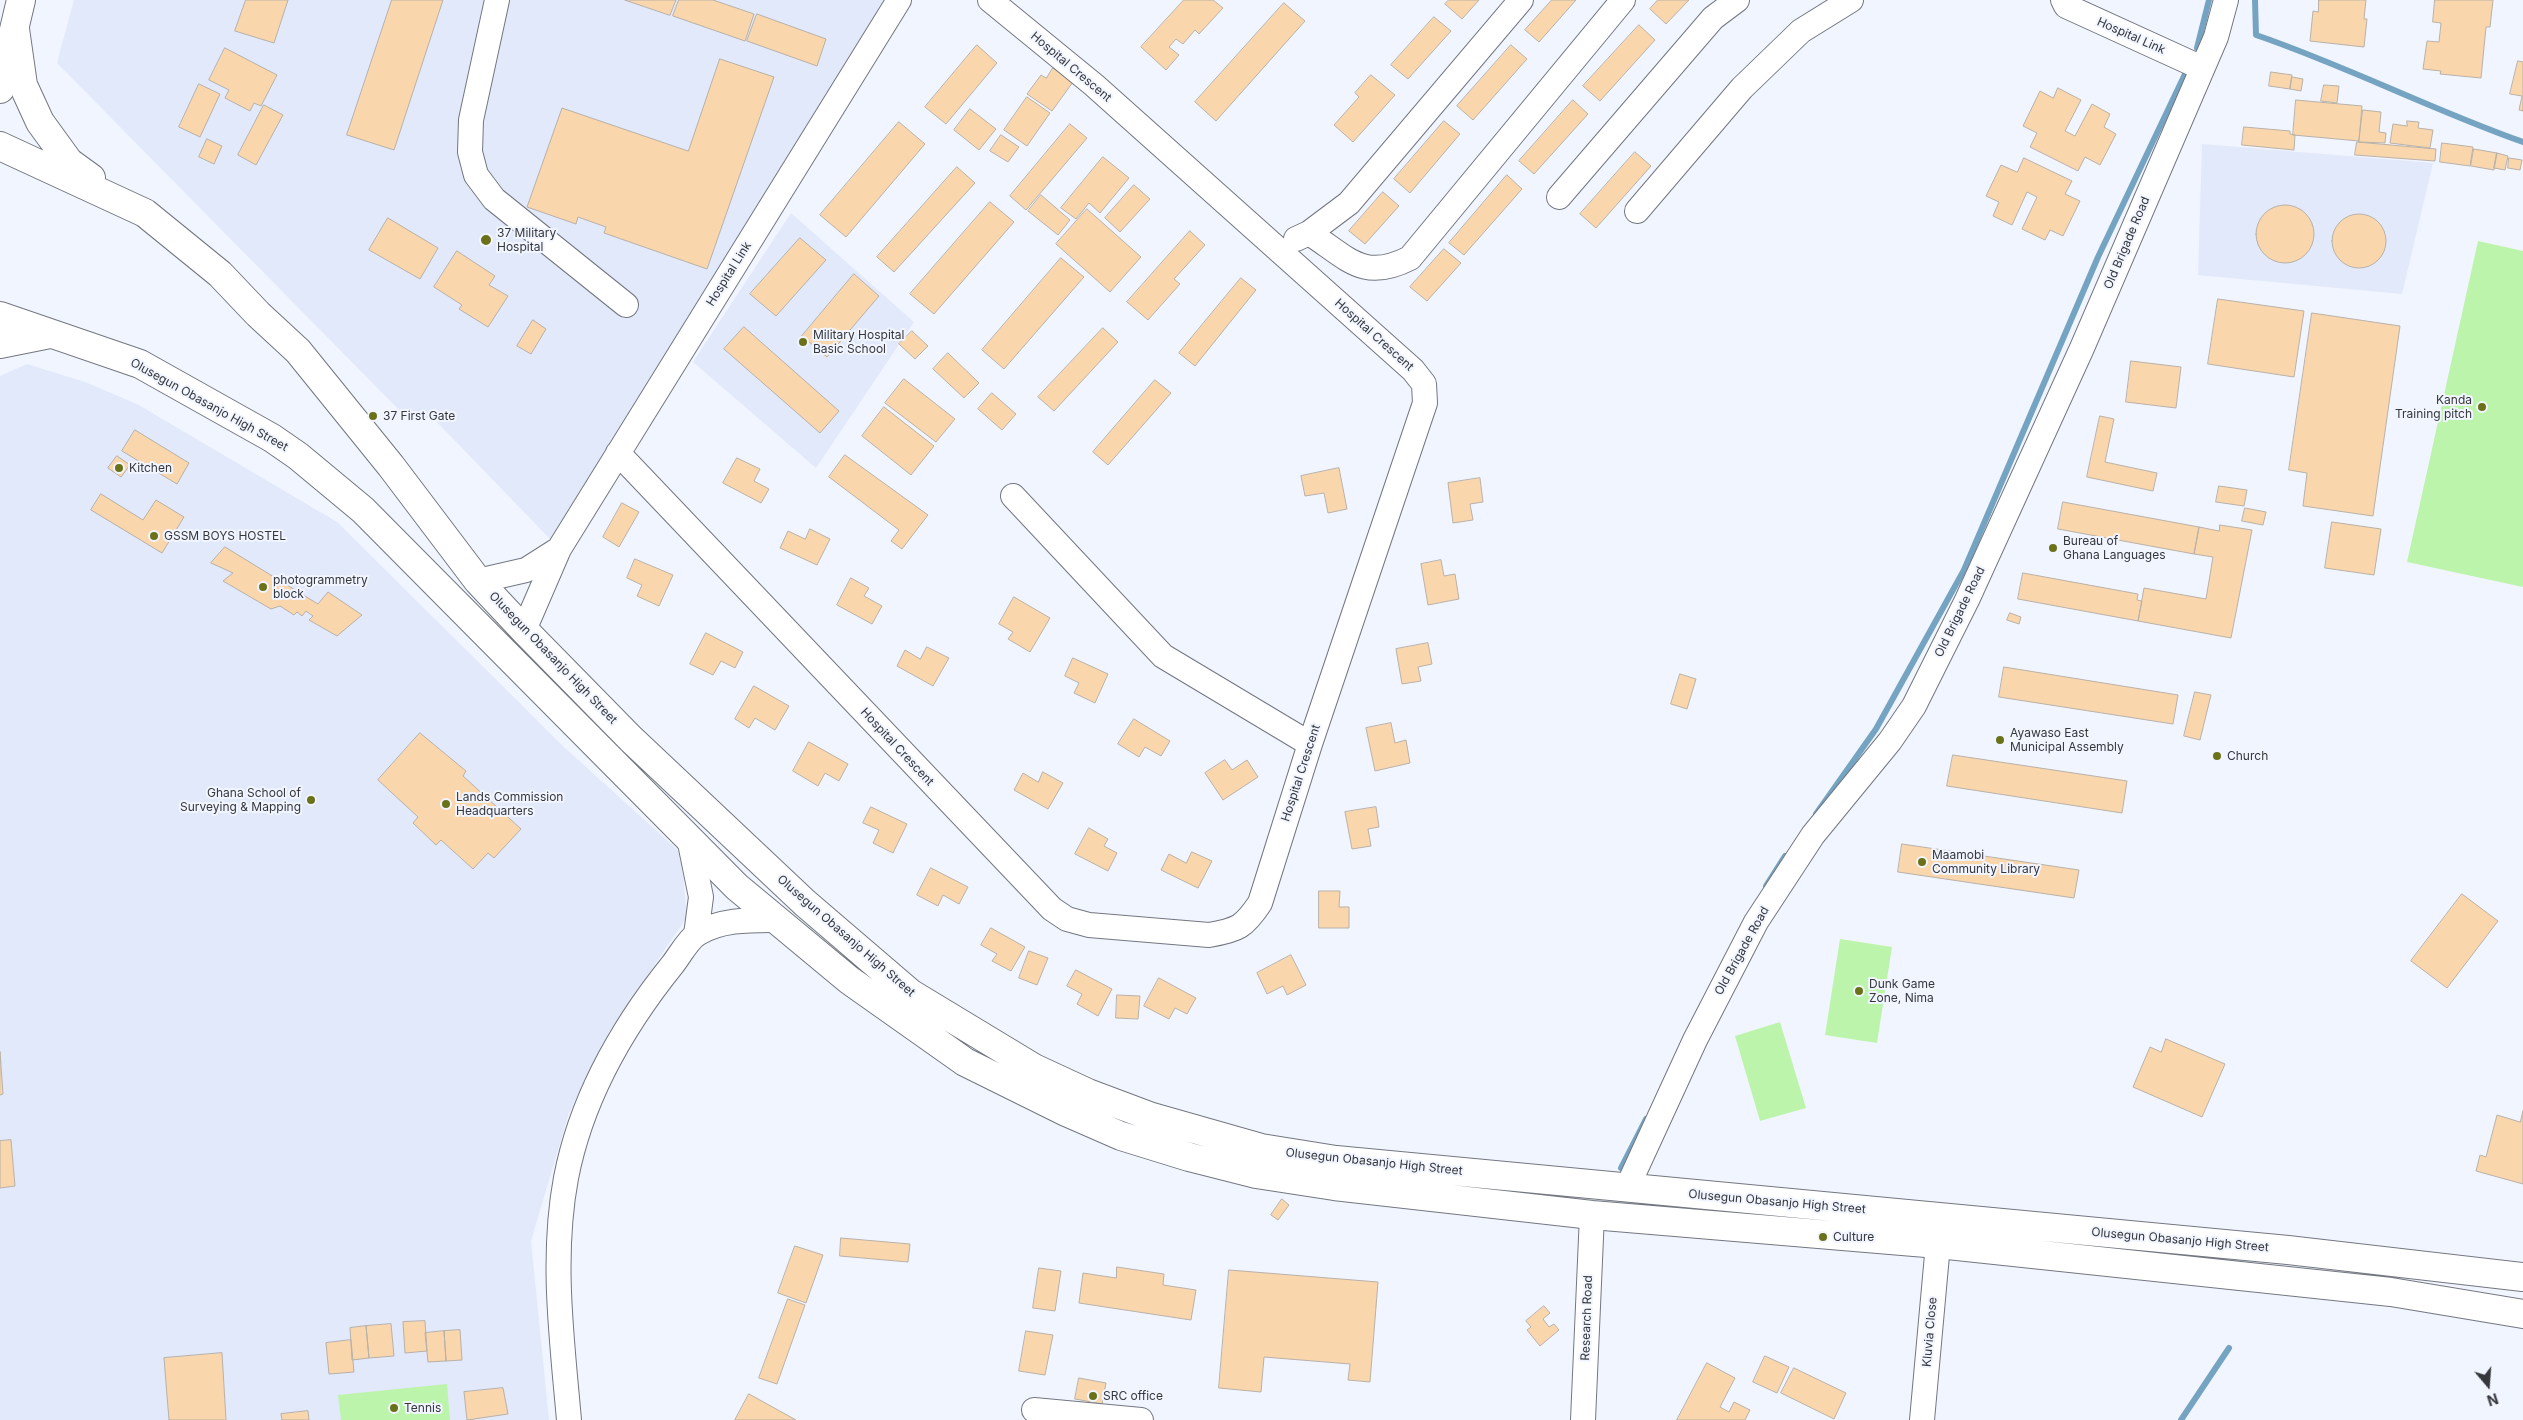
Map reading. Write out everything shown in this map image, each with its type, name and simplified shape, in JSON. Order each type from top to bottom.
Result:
[{"type":"main road","points":[[0,89],[21,0]]},
{"type":"main road","points":[[15,28],[23,85],[40,122],[68,162],[145,213]]},
{"type":"main road","name":"Olusegun Obasanjo High Street","points":[[0,146],[145,213],[220,274],[258,314],[298,351],[391,466],[478,580],[524,630],[631,739],[828,922],[910,993],[1034,1068],[1088,1093],[1152,1117],[1262,1148],[1336,1160],[2278,1250],[2523,1277]]},
{"type":"main road","name":"Olusegun Obasanjo High Street","points":[[0,316],[140,364],[272,438],[304,460],[363,510],[737,887],[849,980],[965,1062],[1066,1112],[1121,1136],[1189,1157],[1256,1174],[1334,1186],[1592,1215],[1938,1244],[2390,1292],[2523,1314]]},
{"type":"main road","points":[[0,344],[54,333]]},
{"type":"street","points":[[497,0],[471,120],[470,152],[476,175],[494,199],[626,305]]},
{"type":"street","name":"Hospital Link","points":[[524,630],[559,549],[899,0]]},
{"type":"street","name":"Hospital Crescent","points":[[618,453],[1042,900],[1068,919],[1089,925],[1209,935],[1228,931],[1247,922],[1260,903],[1310,744],[1425,403],[1424,384],[1413,370],[1094,85],[990,0]]},
{"type":"street","points":[[1278,248],[1309,233],[1349,203],[1521,0]]},
{"type":"street","points":[[1309,233],[1362,268],[1378,270],[1392,267],[1410,258],[1622,0]]},
{"type":"street","points":[[1559,197],[1713,18],[1737,0]]},
{"type":"street","points":[[1638,211],[1742,88],[1802,31],[1851,0]]},
{"type":"street","name":"Hospital Link","points":[[2063,0],[2066,6],[2202,68]]},
{"type":"street","name":"Old Brigade Road","points":[[1627,1188],[1695,1040],[1756,922],[1813,835],[1890,741],[1914,706],[1967,600],[2078,357],[2216,37],[2226,0]]},
{"type":"street","points":[[1013,496],[1163,656],[1310,744]]},
{"type":"street","name":"Hospital Link","points":[[478,580],[526,570],[559,549]]},
{"type":"street","points":[[569,1420],[559,1308],[560,1243],[566,1179],[577,1137],[597,1082],[645,999],[696,935],[701,897],[689,838]]},
{"type":"street","points":[[696,935],[739,920],[778,920]]},
{"type":"street","name":"Research Road","points":[[1583,1420],[1592,1215]]},
{"type":"street","name":"Kluvia Close","points":[[1922,1420],[1938,1244]]},
{"type":"street","points":[[1034,1410],[1141,1420]]},
{"type":"shaded area","name":"37 Military Hospital","points":[[74,0],[891,0],[551,540],[433,418],[408,419],[57,63]]},
{"type":"shaded area","points":[[2202,144],[2433,163],[2402,294],[2198,275]]},
{"type":"shaded area","name":"Military Hospital Basic School","points":[[791,213],[914,322],[816,468],[693,362]]},
{"type":"shaded area","name":"Ghana School of Surveying & Mapping","points":[[27,364],[85,382],[137,404],[337,522],[564,747],[681,853],[687,917],[609,1032],[569,1113],[531,1241],[549,1420],[0,1420],[0,376]]},
{"type":"green space","name":"Kanda Training pitch","points":[[2478,241],[2523,251],[2523,587],[2407,562]]},
{"type":"green space","name":"Dunk Game Zone, Nima","points":[[1840,939],[1892,947],[1877,1043],[1825,1035]]},
{"type":"green space","points":[[1780,1022],[1806,1108],[1760,1121],[1735,1036]]},
{"type":"green space","name":"Tennis","points":[[447,1384],[450,1420],[341,1420],[338,1395]]},
{"type":"building","points":[[246,0],[288,0],[274,43],[235,31]]},
{"type":"building","points":[[392,0],[443,0],[394,150],[347,135]]},
{"type":"building","points":[[625,0],[676,0],[670,15]]},
{"type":"building","points":[[679,0],[713,0],[754,14],[745,41],[673,16]]},
{"type":"building","points":[[1184,0],[1213,0],[1223,8],[1199,34],[1195,30],[1183,44],[1176,39],[1169,47],[1179,55],[1166,70],[1141,47]]},
{"type":"building","points":[[1449,0],[1479,0],[1462,19],[1445,4]]},
{"type":"building","points":[[1552,0],[1576,0],[1539,42],[1525,30]]},
{"type":"building","points":[[1658,0],[1689,0],[1666,24],[1650,9]]},
{"type":"building","points":[[2319,0],[2366,0],[2364,19],[2367,19],[2364,47],[2310,41],[2313,11],[2318,12]]},
{"type":"building","points":[[2435,0],[2493,0],[2490,27],[2486,27],[2481,78],[2440,74],[2441,71],[2423,69],[2427,41],[2439,42],[2441,23],[2433,22]]},
{"type":"building","points":[[1284,3],[1305,21],[1216,121],[1195,102]]},
{"type":"building","points":[[757,14],[826,39],[817,66],[747,41]]},
{"type":"building","points":[[1434,17],[1451,31],[1408,79],[1391,65]]},
{"type":"building","points":[[1639,25],[1655,40],[1600,101],[1583,86]]},
{"type":"building","points":[[977,45],[997,63],[946,124],[925,107]]},
{"type":"building","points":[[1511,45],[1527,59],[1473,120],[1457,106]]},
{"type":"building","points":[[225,48],[277,75],[261,106],[254,103],[250,111],[225,98],[229,90],[209,80]]},
{"type":"building","points":[[720,59],[774,77],[707,269],[604,233],[606,227],[578,217],[576,224],[527,207],[562,108],[688,151]]},
{"type":"building","points":[[2518,61],[2523,62],[2523,111],[2519,110],[2522,96],[2510,94]]},
{"type":"building","points":[[1053,68],[1073,82],[1052,111],[1027,94],[1041,75],[1046,78]]},
{"type":"building","points":[[2271,72],[2292,75],[2290,89],[2269,86]]},
{"type":"building","points":[[1371,75],[1395,95],[1353,142],[1334,125],[1359,97],[1355,93]]},
{"type":"building","points":[[2292,77],[2303,79],[2301,91],[2290,89]]},
{"type":"building","points":[[199,84],[220,94],[200,137],[179,127]]},
{"type":"building","points":[[2324,85],[2339,86],[2337,103],[2321,101]]},
{"type":"building","points":[[2058,88],[2081,100],[2065,131],[2075,136],[2092,104],[2110,114],[2104,127],[2116,134],[2100,165],[2085,157],[2078,171],[2030,147],[2037,133],[2023,126],[2040,91],[2053,98]]},
{"type":"building","points":[[1027,97],[1050,113],[1027,146],[1004,130]]},
{"type":"building","points":[[1573,100],[1588,114],[1534,174],[1519,161]]},
{"type":"building","points":[[2296,100],[2362,106],[2359,141],[2293,135]]},
{"type":"building","points":[[264,105],[283,115],[256,165],[238,155]]},
{"type":"building","points":[[970,109],[996,129],[979,150],[954,130]]},
{"type":"building","points":[[2363,110],[2381,112],[2379,132],[2386,133],[2385,143],[2359,142]]},
{"type":"building","points":[[1444,121],[1460,134],[1410,193],[1394,179]]},
{"type":"building","points":[[2407,121],[2419,122],[2418,128],[2433,130],[2430,148],[2390,143],[2393,124],[2407,126]]},
{"type":"building","points":[[899,122],[925,144],[846,237],[820,215]]},
{"type":"building","points":[[1070,124],[1087,138],[1026,210],[1010,196]]},
{"type":"building","points":[[2244,127],[2290,131],[2290,134],[2295,135],[2294,150],[2242,145]]},
{"type":"building","points":[[1001,135],[1019,147],[1008,162],[990,151]]},
{"type":"building","points":[[207,139],[222,146],[214,164],[199,157]]},
{"type":"building","points":[[2357,142],[2436,149],[2435,161],[2355,155]]},
{"type":"building","points":[[2442,143],[2473,147],[2470,166],[2440,162]]},
{"type":"building","points":[[2474,149],[2497,153],[2494,170],[2471,166]]},
{"type":"building","points":[[1635,152],[1651,166],[1596,228],[1580,214]]},
{"type":"building","points":[[2497,153],[2508,156],[2505,170],[2494,168]]},
{"type":"building","points":[[1103,157],[1129,178],[1100,213],[1089,203],[1076,219],[1061,208]]},
{"type":"building","points":[[2024,158],[2072,181],[2065,194],[2080,201],[2063,236],[2050,230],[2045,240],[2022,229],[2037,197],[2027,192],[2012,225],[1993,216],[1999,202],[1986,196],[2001,165],[2017,172]]},
{"type":"building","points":[[2509,158],[2522,160],[2520,170],[2508,168]]},
{"type":"building","points":[[957,167],[975,183],[894,272],[877,257]]},
{"type":"building","points":[[1507,175],[1522,189],[1464,255],[1449,243]]},
{"type":"building","points":[[1134,185],[1150,199],[1120,232],[1105,218]]},
{"type":"building","points":[[1383,192],[1399,206],[1365,244],[1349,231]]},
{"type":"building","points":[[1041,195],[1070,220],[1058,235],[1028,211]]},
{"type":"building","points":[[990,202],[1014,222],[934,314],[910,294]]},
{"type":"building","points":[[2285,205],[2296,207],[2309,218],[2314,234],[2312,245],[2301,258],[2285,263],[2274,261],[2261,250],[2256,234],[2258,223],[2269,210]]},
{"type":"building","points":[[1087,209],[1141,257],[1110,292],[1056,244]]},
{"type":"building","points":[[2359,214],[2369,216],[2378,222],[2384,231],[2386,241],[2384,251],[2378,260],[2369,266],[2359,268],[2349,266],[2340,260],[2334,251],[2332,241],[2334,231],[2340,222],[2349,216]]},
{"type":"building","points":[[388,218],[438,248],[420,279],[369,250]]},
{"type":"building","points":[[1190,231],[1205,245],[1174,279],[1180,284],[1148,320],[1127,302]]},
{"type":"building","points":[[800,238],[826,260],[776,316],[750,294]]},
{"type":"building","points":[[1444,249],[1461,263],[1427,301],[1410,287]]},
{"type":"building","points":[[457,251],[495,276],[489,285],[508,296],[488,327],[459,309],[462,305],[434,287]]},
{"type":"building","points":[[1061,258],[1084,277],[1004,369],[982,350]]},
{"type":"building","points":[[854,274],[879,296],[827,357],[802,336]]},
{"type":"building","points":[[1241,278],[1256,290],[1195,366],[1179,353]]},
{"type":"building","points":[[2218,299],[2304,311],[2294,377],[2208,364]]},
{"type":"building","points":[[2312,313],[2400,326],[2373,516],[2303,506],[2307,473],[2289,470]]},
{"type":"building","points":[[533,320],[546,329],[531,354],[517,346]]},
{"type":"building","points":[[744,327],[839,411],[820,433],[724,349]]},
{"type":"building","points":[[1103,328],[1118,342],[1054,411],[1038,397]]},
{"type":"building","points":[[912,331],[928,346],[915,359],[899,344]]},
{"type":"building","points":[[948,353],[979,383],[964,398],[933,369]]},
{"type":"building","points":[[2131,361],[2181,367],[2176,408],[2126,402]]},
{"type":"building","points":[[904,379],[955,419],[936,442],[885,403]]},
{"type":"building","points":[[1155,380],[1171,393],[1108,465],[1093,452]]},
{"type":"building","points":[[992,393],[1016,414],[1002,430],[978,409]]},
{"type":"building","points":[[884,407],[934,446],[911,475],[862,436]]},
{"type":"building","points":[[2100,416],[2114,419],[2105,462],[2157,473],[2153,491],[2087,477]]},
{"type":"building","points":[[135,430],[189,463],[177,484],[122,451]]},
{"type":"building","points":[[845,455],[928,515],[902,549],[891,541],[899,530],[829,477]]},
{"type":"building","points":[[117,456],[130,465],[121,477],[108,468]]},
{"type":"building","points":[[737,458],[760,469],[754,481],[769,489],[761,503],[723,483]]},
{"type":"building","points":[[1339,468],[1347,509],[1328,513],[1324,493],[1305,496],[1301,476]]},
{"type":"building","points":[[1480,478],[1483,502],[1470,504],[1473,520],[1453,523],[1448,483]]},
{"type":"building","points":[[2219,486],[2247,490],[2244,506],[2216,502]]},
{"type":"building","name":"GSSM BOYS HOSTEL","points":[[101,494],[143,520],[156,500],[184,517],[162,553],[91,510]]},
{"type":"building","points":[[2063,502],[2199,527],[2194,554],[2058,529]]},
{"type":"building","points":[[622,503],[639,512],[619,547],[603,537]]},
{"type":"building","points":[[2245,508],[2266,512],[2263,525],[2242,521]]},
{"type":"building","points":[[2332,522],[2381,529],[2374,575],[2325,568]]},
{"type":"building","points":[[2220,525],[2252,530],[2231,638],[2138,621],[2144,588],[2206,599],[2213,557],[2194,554],[2199,527],[2219,531]]},
{"type":"building","points":[[810,529],[830,539],[817,565],[780,548],[788,531],[805,539]]},
{"type":"building","points":[[225,547],[318,604],[328,592],[362,615],[337,636],[309,620],[313,616],[306,611],[302,616],[297,612],[294,615],[280,606],[271,609],[223,581],[233,573],[211,563]]},
{"type":"building","points":[[635,559],[673,575],[659,606],[637,596],[642,585],[627,578]]},
{"type":"building","points":[[1441,560],[1444,576],[1455,574],[1459,599],[1428,605],[1421,564]]},
{"type":"building","points":[[2023,573],[2138,594],[2137,600],[2142,601],[2138,621],[2018,599]]},
{"type":"building","points":[[851,578],[869,588],[864,596],[882,606],[872,624],[837,605]]},
{"type":"building","points":[[1014,597],[1050,618],[1030,652],[1008,639],[1013,632],[999,624]]},
{"type":"building","points":[[2010,613],[2021,617],[2019,624],[2007,620]]},
{"type":"building","points":[[706,633],[743,652],[735,668],[721,661],[713,675],[690,664]]},
{"type":"building","points":[[1428,643],[1432,664],[1418,667],[1421,681],[1402,684],[1396,649]]},
{"type":"building","points":[[927,647],[949,658],[933,686],[897,666],[905,650],[920,659]]},
{"type":"building","points":[[1073,658],[1108,674],[1095,703],[1074,693],[1079,683],[1065,676]]},
{"type":"building","points":[[2004,667],[2178,695],[2173,724],[1999,697]]},
{"type":"building","points":[[1680,674],[1696,679],[1687,709],[1671,704]]},
{"type":"building","points":[[754,686],[789,706],[775,730],[755,718],[749,728],[735,719]]},
{"type":"building","points":[[2195,692],[2211,695],[2200,740],[2184,736]]},
{"type":"building","points":[[1134,719],[1170,741],[1161,756],[1145,747],[1139,757],[1118,744]]},
{"type":"building","points":[[1391,723],[1395,743],[1406,740],[1410,763],[1375,771],[1366,728]]},
{"type":"building","points":[[420,733],[466,771],[463,776],[521,829],[494,858],[488,853],[473,869],[441,840],[436,845],[413,823],[418,817],[378,780]]},
{"type":"building","points":[[809,742],[848,764],[839,781],[825,773],[818,786],[793,771]]},
{"type":"building","points":[[1953,755],[2127,781],[2122,813],[1947,786]]},
{"type":"building","points":[[1225,760],[1232,770],[1247,760],[1258,777],[1223,800],[1205,773]]},
{"type":"building","points":[[1043,772],[1063,783],[1048,809],[1014,790],[1023,773],[1038,782]]},
{"type":"building","points":[[871,807],[907,824],[893,853],[873,843],[879,830],[863,823]]},
{"type":"building","points":[[1376,807],[1379,827],[1368,829],[1371,846],[1352,849],[1345,812]]},
{"type":"building","points":[[1089,828],[1108,839],[1104,846],[1117,853],[1108,871],[1075,854]]},
{"type":"building","points":[[1902,844],[2079,870],[2074,898],[1898,872]]},
{"type":"building","points":[[1192,852],[1212,861],[1198,888],[1161,870],[1169,854],[1186,863]]},
{"type":"building","points":[[931,868],[968,887],[959,904],[943,895],[938,906],[917,895]]},
{"type":"building","points":[[1319,891],[1340,891],[1339,907],[1349,907],[1349,928],[1319,928]]},
{"type":"building","points":[[2462,894],[2498,921],[2447,988],[2411,961]]},
{"type":"building","points":[[991,928],[1025,947],[1011,971],[992,961],[997,954],[981,945]]},
{"type":"building","points":[[1029,951],[1048,958],[1037,985],[1019,978]]},
{"type":"building","points":[[1291,955],[1306,985],[1287,995],[1283,986],[1267,994],[1257,973]]},
{"type":"building","points":[[1076,970],[1112,989],[1098,1016],[1077,1004],[1082,994],[1067,986]]},
{"type":"building","points":[[1159,978],[1196,998],[1187,1014],[1175,1008],[1169,1019],[1144,1006]]},
{"type":"building","points":[[1117,995],[1140,996],[1138,1019],[1116,1018]]},
{"type":"building","points":[[2166,1039],[2225,1064],[2202,1117],[2133,1087],[2150,1047],[2161,1052]]},
{"type":"building","points":[[0,1052],[3,1094],[0,1095]]},
{"type":"building","points":[[2523,1111],[2523,1184],[2476,1171],[2480,1155],[2486,1157],[2497,1115],[2520,1122]]},
{"type":"building","points":[[11,1140],[15,1186],[0,1188],[0,1141]]},
{"type":"building","points":[[1282,1199],[1289,1205],[1278,1220],[1271,1215]]},
{"type":"building","points":[[841,1238],[910,1244],[908,1262],[840,1256]]},
{"type":"building","points":[[795,1246],[823,1255],[806,1303],[778,1293]]},
{"type":"building","points":[[1117,1267],[1164,1274],[1163,1285],[1196,1290],[1191,1320],[1079,1303],[1083,1273],[1116,1278]]},
{"type":"building","points":[[1039,1268],[1061,1271],[1055,1311],[1033,1308]]},
{"type":"building","points":[[1229,1270],[1378,1282],[1370,1382],[1348,1380],[1350,1364],[1264,1357],[1261,1392],[1219,1388]]},
{"type":"building","points":[[788,1299],[805,1305],[777,1384],[759,1378]]},
{"type":"building","points":[[1544,1306],[1550,1313],[1543,1319],[1549,1327],[1554,1324],[1559,1330],[1540,1346],[1527,1330],[1531,1327],[1526,1321]]},
{"type":"building","points":[[425,1321],[427,1351],[405,1353],[403,1322]]},
{"type":"building","points":[[391,1324],[394,1356],[369,1358],[366,1326]]},
{"type":"building","points":[[366,1326],[369,1358],[352,1360],[350,1328]]},
{"type":"building","points":[[460,1330],[462,1360],[446,1361],[444,1331]]},
{"type":"building","points":[[444,1331],[446,1361],[428,1362],[425,1333]]},
{"type":"building","points":[[1026,1331],[1053,1335],[1045,1375],[1019,1371]]},
{"type":"building","points":[[351,1340],[354,1372],[329,1374],[326,1343]]},
{"type":"building","points":[[222,1353],[226,1420],[169,1420],[164,1358]]},
{"type":"building","points":[[1765,1356],[1789,1367],[1777,1393],[1753,1382]]},
{"type":"building","points":[[1707,1363],[1735,1378],[1720,1407],[1729,1412],[1734,1402],[1750,1410],[1745,1420],[1677,1420]]},
{"type":"building","points":[[1794,1368],[1846,1393],[1834,1419],[1781,1393]]},
{"type":"building","points":[[1079,1378],[1106,1383],[1102,1404],[1075,1399]]},
{"type":"building","points":[[503,1388],[508,1414],[467,1420],[464,1392]]},
{"type":"building","points":[[749,1394],[796,1420],[735,1420]]},
{"type":"building","points":[[308,1411],[309,1420],[282,1420],[281,1414]]},
{"type":"waterway","points":[[2197,48],[2209,0]]},
{"type":"waterway","points":[[2255,0],[2256,35],[2323,60],[2523,142]]},
{"type":"waterway","points":[[1816,814],[1876,729],[1964,570],[2098,257],[2186,72]]},
{"type":"waterway","points":[[1766,886],[1785,856]]},
{"type":"waterway","points":[[1621,1168],[1646,1119]]},
{"type":"waterway","points":[[2181,1420],[2229,1348]]},
{"type":"place","name":"37 Military Hospital","points":[[486,240]]},
{"type":"place","name":"Military Hospital Basic School","points":[[803,342]]},
{"type":"place","name":"Kanda Training pitch","points":[[2482,407]]},
{"type":"place","name":"37 First Gate","points":[[373,416]]},
{"type":"place","name":"Kitchen","points":[[119,468]]},
{"type":"place","name":"GSSM BOYS HOSTEL","points":[[154,536]]},
{"type":"place","name":"Bureau of Ghana Languages","points":[[2053,548]]},
{"type":"place","name":"photogrammetry block","points":[[263,587]]},
{"type":"place","name":"Ayawaso East Municipal Assembly","points":[[2000,740]]},
{"type":"place","name":"Church","points":[[2217,756]]},
{"type":"place","name":"Ghana School of Surveying & Mapping","points":[[311,800]]},
{"type":"place","name":"Lands Commission Headquarters","points":[[446,804]]},
{"type":"place","name":"Maamobi Community Library","points":[[1922,862]]},
{"type":"place","name":"Dunk Game Zone, Nima","points":[[1859,991]]},
{"type":"place","name":"Culture","points":[[1823,1237]]},
{"type":"place","name":"SRC office","points":[[1093,1396]]},
{"type":"place","name":"Tennis","points":[[394,1408]]}]
